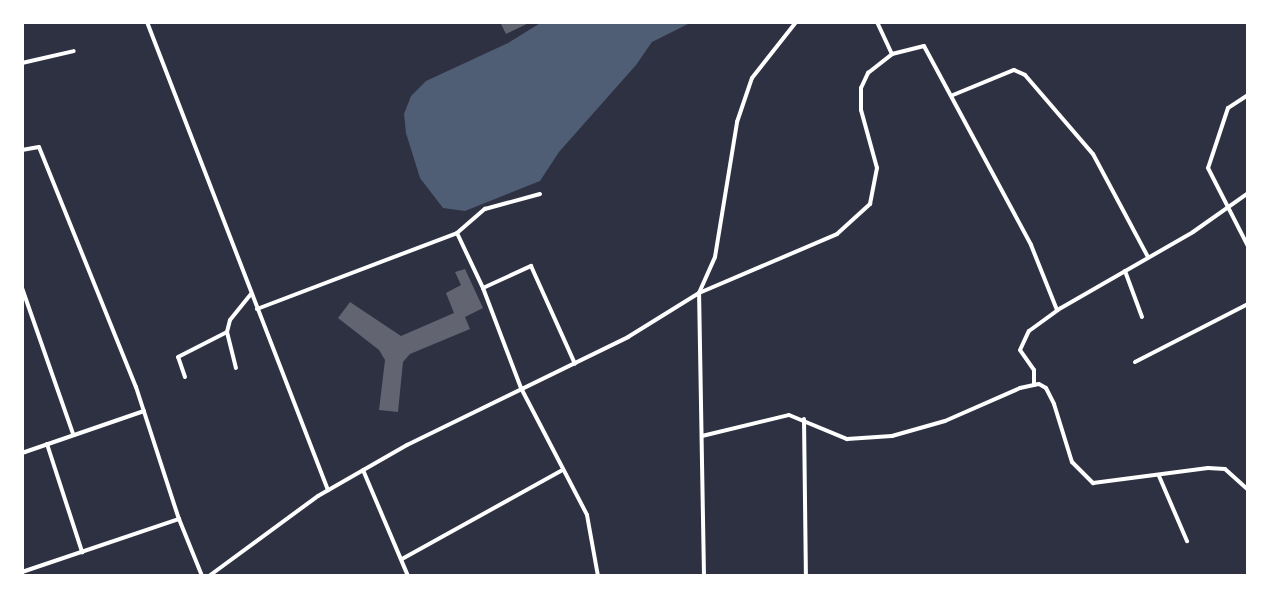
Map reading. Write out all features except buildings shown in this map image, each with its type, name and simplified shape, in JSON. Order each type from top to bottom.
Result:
[{"type":"street","points":[[147,22],[328,490]]},
{"type":"street","points":[[704,576],[699,293],[715,257],[737,122],[752,78],[796,22]]},
{"type":"street","points":[[878,22],[892,54]]},
{"type":"street","points":[[209,576],[328,490],[363,470],[521,388],[575,364],[637,332],[699,293],[837,234],[870,204],[877,168],[873,144],[861,111],[861,88],[868,73],[892,54],[924,46],[953,95],[1042,268],[1057,310]]},
{"type":"street","points":[[22,63],[74,51]]},
{"type":"street","points":[[953,95],[1014,70],[1025,75],[1093,154],[1148,257]]},
{"type":"street","points":[[1248,95],[1228,108],[1208,168],[1248,246]]},
{"type":"street","points":[[22,150],[39,147],[144,411],[178,519],[202,576]]},
{"type":"street","points":[[1034,385],[1034,370],[1020,350],[1022,339],[1057,310],[1228,209],[1248,193]]},
{"type":"street","points":[[257,309],[458,233],[485,209],[540,194]]},
{"type":"street","points":[[458,233],[483,288],[521,388],[561,471],[587,515],[598,576]]},
{"type":"street","points":[[483,288],[531,266],[575,364]]},
{"type":"street","points":[[1125,271],[1142,317]]},
{"type":"street","points":[[22,288],[74,434]]},
{"type":"street","points":[[236,368],[226,332],[230,320],[251,293]]},
{"type":"street","points":[[1135,362],[1248,304]]},
{"type":"street","points":[[184,377],[178,357],[226,332]]},
{"type":"street","points":[[702,436],[789,415],[804,419],[847,439],[892,436],[945,421],[1034,385],[1046,388],[1072,462],[1093,483],[1225,469],[1248,490]]},
{"type":"street","points":[[22,453],[144,411]]},
{"type":"street","points":[[804,419],[806,576]]},
{"type":"street","points":[[47,444],[81,552]]},
{"type":"street","points":[[363,470],[408,576]]},
{"type":"street","points":[[402,559],[561,471]]},
{"type":"street","points":[[1159,476],[1187,541]]},
{"type":"street","points":[[22,572],[178,519]]},
{"type":"water","points":[[542,22],[690,23],[652,42],[636,65],[559,152],[540,181],[465,211],[443,208],[420,178],[406,133],[404,114],[411,96],[426,81],[508,43]]}]
